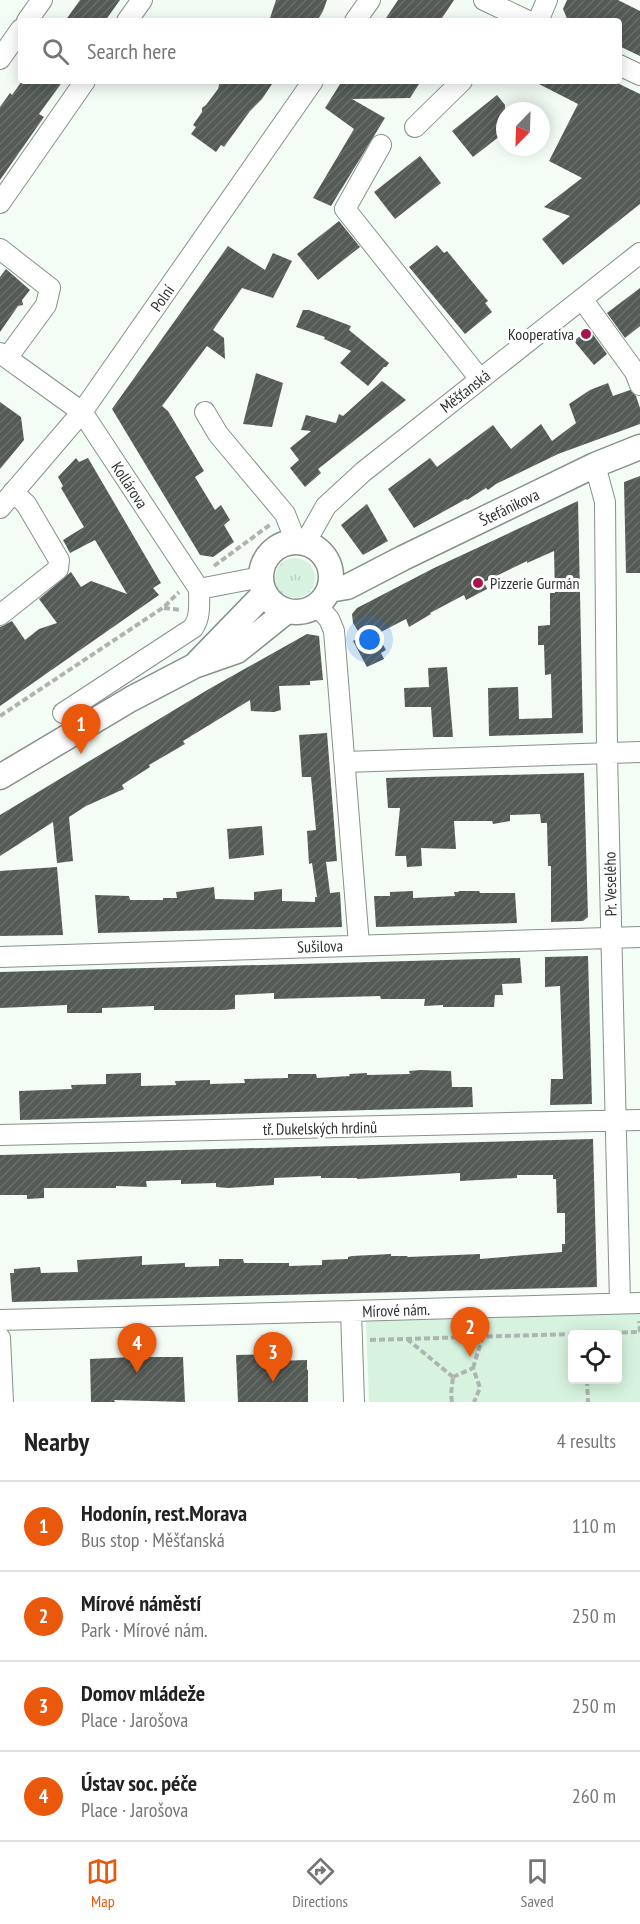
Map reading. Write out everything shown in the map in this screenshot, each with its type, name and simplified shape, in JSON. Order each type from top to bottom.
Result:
[{"type":"main road","name":"Štefánikova","points":[[323,598],[595,465],[640,447]]},
{"type":"main road","points":[[194,666],[263,585],[266,560],[271,552],[279,547],[301,543],[316,548],[324,556],[331,573],[323,598],[308,610],[297,612],[286,611],[278,607],[263,585]]},
{"type":"main road","points":[[329,565],[379,569]]},
{"type":"main road","points":[[0,777],[131,699],[194,666],[237,651],[286,611]]},
{"type":"street","points":[[29,18],[42,0]]},
{"type":"street","points":[[129,18],[142,0]]},
{"type":"street","points":[[357,18],[370,0]]},
{"type":"street","points":[[484,0],[516,18]]},
{"type":"street","points":[[539,18],[548,0]]},
{"type":"street","points":[[0,59],[18,33]]},
{"type":"street","points":[[622,66],[640,75]]},
{"type":"street","points":[[0,203],[83,84]]},
{"type":"street","name":"Polní","points":[[0,508],[82,412],[311,84]]},
{"type":"street","points":[[415,127],[459,84]]},
{"type":"street","points":[[381,146],[345,209],[480,379]]},
{"type":"street","points":[[0,249],[50,288],[46,305],[4,356]]},
{"type":"street","name":"Měšťanská","points":[[301,543],[327,506],[342,490],[640,253]]},
{"type":"street","points":[[582,299],[635,372],[640,385]]},
{"type":"street","name":"Kollárova","points":[[4,356],[82,412],[196,585]]},
{"type":"street","points":[[205,412],[218,434],[285,514],[301,543]]},
{"type":"street","name":"Pr. Veselého","points":[[595,465],[605,502],[607,753],[615,1121],[630,1303]]},
{"type":"street","points":[[0,615],[58,570],[59,560],[26,504],[13,492]]},
{"type":"street","points":[[63,712],[193,628],[199,613],[196,585],[263,585]]},
{"type":"street","points":[[323,598],[334,631],[359,945]]},
{"type":"street","points":[[345,762],[640,752]]},
{"type":"street","name":"Sušilova","points":[[0,957],[640,937]]},
{"type":"street","name":"tř. Dukelských hrdinů","points":[[0,1135],[640,1120]]},
{"type":"street","name":"Mírové nám.","points":[[354,1402],[351,1311],[630,1303]]},
{"type":"street","points":[[0,1320],[351,1311]]},
{"type":"street","points":[[0,1338],[3,1402]]},
{"type":"path","points":[[0,716],[164,608],[285,514]]},
{"type":"path","points":[[622,1333],[640,1332]]},
{"type":"path","points":[[352,1341],[568,1334]]},
{"type":"path","points":[[474,1402],[480,1388],[473,1368],[483,1336]]},
{"type":"path","points":[[406,1338],[453,1377]]},
{"type":"path","points":[[453,1377],[473,1368]]},
{"type":"path","points":[[452,1402],[453,1377]]},
{"type":"path","points":[[587,1384],[588,1402]]},
{"type":"green space","points":[[295,558],[309,564],[315,578],[309,592],[295,598],[281,592],[275,578],[281,564]]},
{"type":"green space","points":[[640,1313],[640,1402],[369,1402],[366,1319]]},
{"type":"building","points":[[80,0],[120,0],[107,18],[67,18]]},
{"type":"building","points":[[276,0],[327,0],[319,18],[270,18]]},
{"type":"building","points":[[398,0],[454,0],[442,18],[386,18]]},
{"type":"building","points":[[567,0],[618,0],[640,11],[640,56],[622,47],[622,18],[567,18],[563,9]]},
{"type":"building","points":[[20,84],[61,84],[39,114],[44,117],[0,180],[0,107],[10,93],[12,95]]},
{"type":"building","points":[[219,84],[272,84],[224,147],[221,145],[216,152],[191,134],[196,127],[193,125],[202,112],[202,108],[218,89]]},
{"type":"building","points":[[340,84],[419,84],[410,98],[352,99],[385,118],[331,206],[313,198],[354,129],[325,108]]},
{"type":"building","points":[[539,84],[619,84],[640,94],[640,204],[563,265],[542,239],[570,216],[544,207],[582,178],[549,161],[578,104]]},
{"type":"building","points":[[497,95],[503,102],[496,102],[496,139],[473,157],[452,131]]},
{"type":"building","points":[[420,156],[441,183],[395,219],[374,192]]},
{"type":"building","points":[[339,221],[360,247],[318,280],[297,254]]},
{"type":"building","points":[[437,245],[444,253],[447,251],[488,301],[485,303],[492,312],[465,334],[409,267]]},
{"type":"building","points":[[228,246],[265,270],[273,253],[292,261],[273,298],[242,288],[213,330],[224,338],[225,359],[207,346],[162,406],[168,411],[204,471],[195,477],[215,510],[221,505],[230,520],[224,525],[234,542],[213,557],[200,555],[112,409]]},
{"type":"building","points":[[6,269],[30,290],[22,300],[23,305],[18,306],[0,332],[0,277]]},
{"type":"building","points":[[640,288],[640,326],[625,338],[607,313]]},
{"type":"building","points":[[303,310],[309,310],[351,326],[349,330],[389,363],[368,386],[340,363],[351,351],[324,339],[325,337],[296,327]]},
{"type":"building","points":[[589,329],[607,354],[594,365],[574,341]]},
{"type":"building","points":[[256,373],[283,383],[272,427],[243,424]]},
{"type":"building","points":[[382,381],[406,400],[318,469],[321,473],[305,487],[290,468],[299,460],[290,448],[311,431],[301,430],[306,415],[336,423],[339,414],[343,416]]},
{"type":"building","points":[[608,383],[613,396],[630,390],[636,396],[640,408],[640,424],[558,454],[488,490],[486,488],[414,528],[388,489],[430,458],[437,467],[493,425],[511,449],[541,424],[552,441],[576,423],[569,404],[590,390]]},
{"type":"building","points":[[0,402],[21,417],[24,440],[0,469]]},
{"type":"building","points":[[76,458],[79,462],[88,458],[161,583],[153,588],[159,595],[0,706],[0,627],[12,621],[25,640],[39,629],[57,623],[39,599],[71,572],[81,587],[91,581],[127,594],[95,540],[70,553],[63,540],[84,527],[61,488],[63,486],[58,477]]},
{"type":"building","points":[[640,476],[640,573],[626,573],[624,482]]},
{"type":"building","points":[[578,501],[583,733],[489,736],[488,688],[518,687],[519,719],[552,718],[551,674],[545,675],[544,645],[538,645],[538,626],[550,625],[550,593],[555,593],[554,551],[484,582],[487,589],[466,600],[464,595],[409,627],[406,619],[377,634],[386,650],[381,653],[384,659],[367,667],[353,641],[361,636],[353,623],[352,614],[357,608],[434,568]]},
{"type":"building","points":[[367,504],[388,541],[363,555],[341,525]]},
{"type":"building","points":[[307,634],[319,636],[323,680],[310,681],[310,685],[279,686],[281,710],[274,712],[251,711],[250,700],[183,741],[185,744],[149,765],[150,767],[122,785],[124,789],[86,806],[69,817],[73,861],[57,863],[53,822],[0,856],[0,815],[209,689]]},
{"type":"building","points":[[447,667],[453,737],[433,737],[431,707],[405,707],[404,688],[429,687],[428,668]]},
{"type":"building","points":[[327,733],[337,861],[326,862],[330,893],[340,892],[342,927],[98,933],[95,895],[129,896],[130,900],[163,900],[163,898],[177,898],[176,892],[214,887],[215,899],[254,900],[254,892],[282,889],[282,901],[315,902],[315,897],[317,897],[312,863],[309,864],[307,831],[316,830],[311,777],[302,777],[299,735]]},
{"type":"building","points":[[584,773],[588,917],[583,921],[551,922],[551,866],[548,866],[547,823],[541,823],[540,814],[510,815],[510,821],[493,824],[492,821],[454,821],[456,849],[421,848],[422,866],[407,867],[406,856],[395,856],[400,808],[388,808],[386,778]]},
{"type":"building","points":[[262,826],[264,855],[229,859],[227,829]]},
{"type":"building","points":[[57,867],[63,935],[0,936],[0,871]]},
{"type":"building","points":[[413,891],[413,898],[455,896],[454,892],[458,891],[515,893],[517,923],[376,927],[374,896],[390,896],[390,892]]},
{"type":"building","points":[[588,956],[592,1104],[550,1105],[551,1079],[563,1079],[560,986],[545,987],[545,957]]},
{"type":"building","points":[[520,958],[522,983],[502,984],[503,995],[495,995],[494,1007],[424,1006],[425,999],[381,999],[380,996],[274,999],[274,993],[235,995],[235,1009],[224,1010],[154,1010],[154,1006],[102,1008],[102,1013],[67,1013],[67,1005],[0,1008],[0,972]]},
{"type":"building","points":[[409,1071],[451,1071],[452,1087],[472,1087],[473,1107],[20,1120],[19,1091],[72,1089],[71,1085],[106,1084],[106,1074],[141,1073],[141,1086],[176,1085],[175,1081],[210,1080],[210,1084],[245,1083],[244,1079],[288,1078],[288,1074],[316,1074],[317,1078],[367,1073],[367,1075],[410,1074]]},
{"type":"building","points":[[593,1139],[597,1287],[12,1302],[10,1273],[14,1273],[14,1269],[40,1267],[41,1273],[78,1272],[77,1260],[142,1256],[142,1265],[185,1263],[185,1267],[219,1266],[219,1259],[243,1259],[244,1263],[289,1263],[289,1266],[322,1265],[322,1260],[391,1254],[391,1256],[408,1257],[480,1254],[480,1259],[562,1252],[562,1244],[565,1244],[565,1213],[557,1213],[556,1179],[553,1179],[553,1175],[517,1175],[517,1178],[460,1181],[460,1173],[357,1179],[321,1178],[321,1176],[274,1178],[274,1185],[228,1188],[216,1187],[216,1183],[181,1184],[181,1180],[146,1181],[147,1187],[44,1188],[44,1198],[27,1199],[27,1195],[0,1195],[0,1155]]},
{"type":"building","points":[[274,1354],[274,1361],[307,1360],[308,1402],[238,1402],[236,1355]]},
{"type":"building","points":[[183,1357],[185,1402],[114,1400],[115,1402],[91,1402],[90,1359]]},
{"type":"place","name":"Kooperativa","points":[[586,334]]},
{"type":"place","name":"Pizzerie Gurmán","points":[[478,583]]},
{"type":"place","name":"Hodonín, rest.Morava","points":[[81,754]]},
{"type":"place","name":"Mírové náměstí","points":[[470,1357]]},
{"type":"place","name":"Ústav soc. péče","points":[[137,1373]]},
{"type":"place","name":"Domov mládeže","points":[[273,1382]]}]
